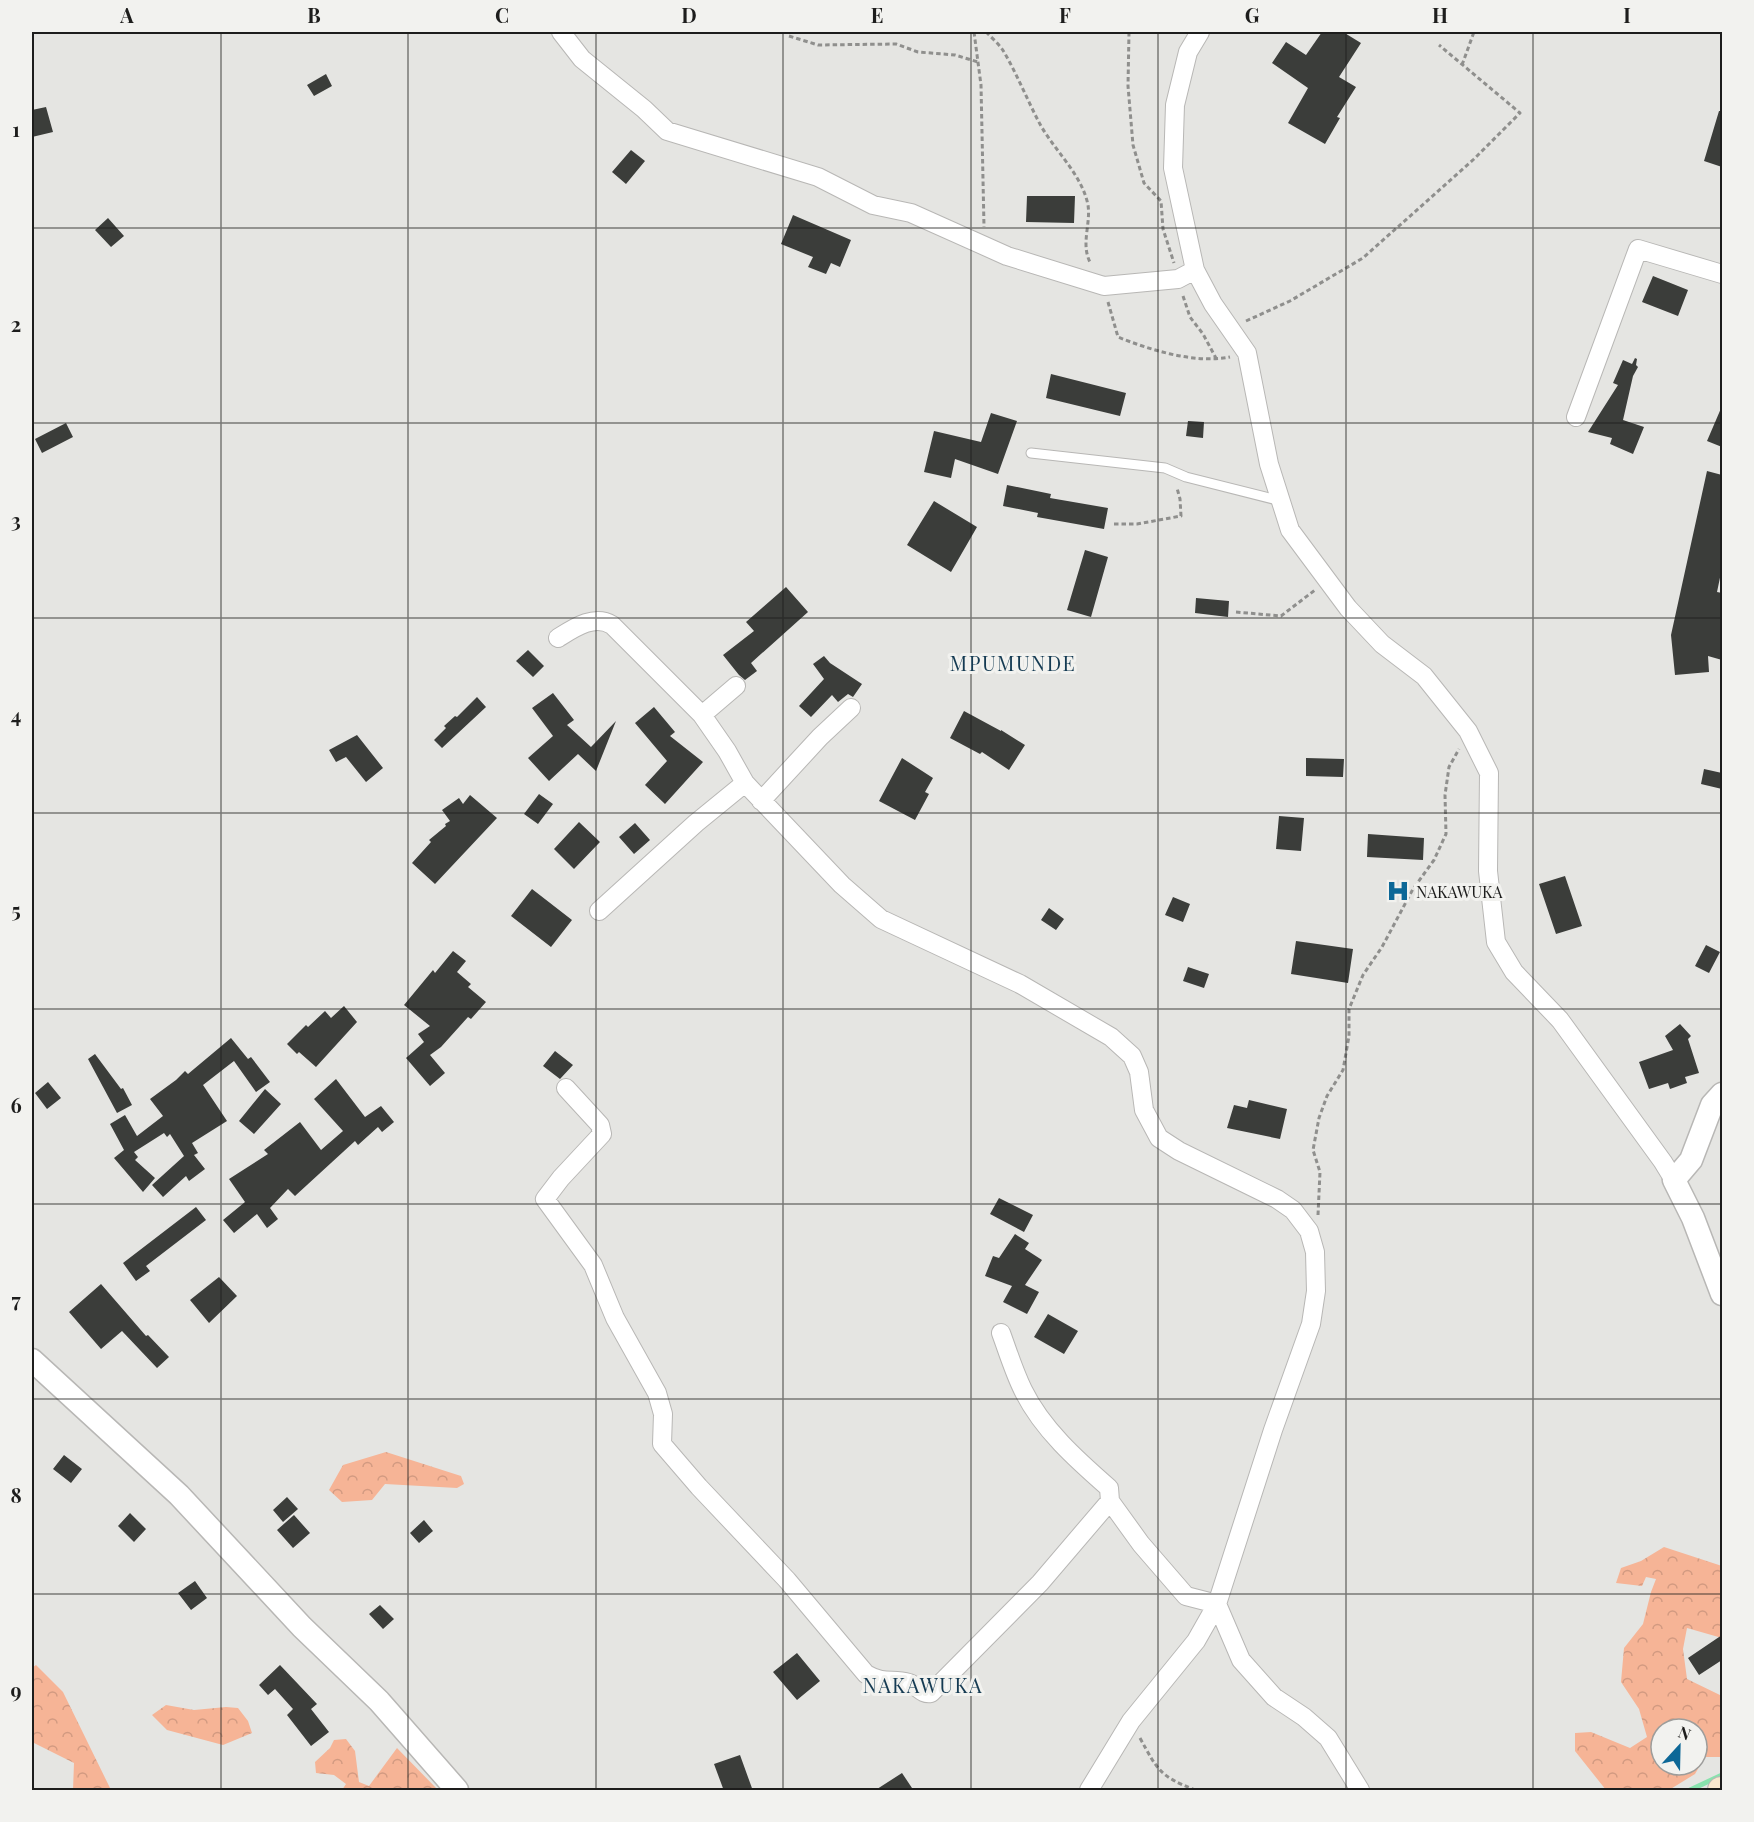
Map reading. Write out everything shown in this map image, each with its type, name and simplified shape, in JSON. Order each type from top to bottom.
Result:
[{"type":"street","points":[[561,32],[582,59],[644,109],[667,131],[818,177],[873,205],[911,213],[1007,256],[1104,286],[1178,279],[1195,270]]},
{"type":"street","points":[[1200,32],[1188,52],[1175,105],[1173,168],[1195,270],[1213,304],[1247,353],[1269,464],[1290,530],[1348,608],[1382,644],[1424,675],[1468,731],[1488,773],[1488,871],[1496,942],[1514,972],[1560,1020],[1663,1162],[1693,1218],[1722,1294]]},
{"type":"street","points":[[1576,417],[1638,249],[1722,274]]},
{"type":"street","points":[[558,638],[583,624],[606,621],[612,625],[702,715],[727,751],[745,783],[761,801],[842,885],[881,919],[1020,984],[1111,1037],[1132,1056],[1139,1072],[1143,1110],[1159,1138],[1179,1151],[1277,1199],[1297,1215],[1310,1231],[1315,1252],[1316,1292],[1311,1324],[1273,1430],[1216,1604],[1196,1641],[1131,1721],[1114,1746],[1089,1791]]},
{"type":"street","points":[[702,715],[736,686]]},
{"type":"street","points":[[761,801],[851,708]]},
{"type":"street","points":[[599,911],[696,823],[745,783]]},
{"type":"street","points":[[567,1088],[600,1125],[602,1134],[561,1178],[545,1199],[592,1265],[615,1318],[657,1393],[663,1414],[662,1444],[699,1487],[787,1580],[866,1674],[882,1682],[908,1683],[926,1694],[931,1693],[1040,1583],[1110,1501]]},
{"type":"street","points":[[1674,1180],[1691,1160],[1712,1105],[1722,1094]]},
{"type":"street","points":[[1001,1333],[1024,1391],[1050,1430],[1081,1463],[1109,1488],[1110,1501],[1141,1544],[1186,1596],[1216,1604]]},
{"type":"street","points":[[32,1360],[179,1495],[302,1627],[379,1701],[456,1791]]},
{"type":"street","points":[[1216,1604],[1241,1660],[1274,1697],[1304,1717],[1328,1738],[1360,1791]]},
{"type":"lane","points":[[1031,453],[1165,468],[1186,477],[1281,501]]},
{"type":"path","points":[[974,32],[982,106],[982,226],[1007,256]]},
{"type":"path","points":[[986,32],[1003,51],[1052,145],[1078,180],[1088,206],[1085,243],[1088,258],[1104,286],[1118,337],[1149,350],[1217,360],[1247,353]]},
{"type":"path","points":[[1129,32],[1128,86],[1133,144],[1144,183],[1161,201],[1163,229],[1190,317],[1203,334],[1217,360]]},
{"type":"path","points":[[1462,65],[1474,32]]},
{"type":"path","points":[[789,36],[818,45],[896,44],[918,52],[955,55],[978,62]]},
{"type":"path","points":[[1231,328],[1290,301],[1363,258],[1474,159],[1520,113],[1438,45]]},
{"type":"path","points":[[1114,525],[1137,524],[1181,516],[1180,499],[1173,471]]},
{"type":"path","points":[[1236,612],[1281,616],[1328,580]]},
{"type":"path","points":[[1310,1231],[1318,1220],[1320,1172],[1313,1150],[1319,1118],[1327,1096],[1343,1070],[1349,1036],[1349,1009],[1363,975],[1382,947],[1413,889],[1434,860],[1446,834],[1444,795],[1449,767],[1468,731]]},
{"type":"path","points":[[1131,1721],[1156,1768],[1173,1782],[1195,1791]]},
{"type":"green space","points":[[386,1452],[461,1476],[464,1484],[457,1488],[385,1484],[372,1500],[342,1502],[329,1490],[343,1465]]},
{"type":"green space","points":[[1664,1547],[1722,1566],[1722,1638],[1687,1628],[1683,1649],[1687,1679],[1722,1696],[1722,1757],[1709,1757],[1709,1717],[1649,1717],[1649,1777],[1690,1777],[1669,1790],[1606,1790],[1575,1751],[1575,1733],[1591,1732],[1630,1748],[1647,1737],[1639,1709],[1621,1682],[1624,1648],[1643,1624],[1656,1579],[1646,1577],[1642,1586],[1616,1583],[1621,1568],[1641,1561]]},
{"type":"green space","points":[[36,1665],[63,1692],[111,1790],[73,1790],[74,1763],[32,1742],[32,1668]]},
{"type":"green space","points":[[166,1705],[194,1710],[238,1708],[248,1721],[252,1733],[223,1745],[167,1730],[152,1715]]},
{"type":"green space","points":[[346,1739],[355,1751],[359,1782],[369,1786],[397,1748],[438,1790],[342,1790],[346,1784],[334,1775],[316,1773],[315,1762],[330,1748],[334,1740]]},
{"type":"building","points":[[1322,32],[1343,32],[1361,43],[1339,77],[1356,87],[1337,117],[1340,118],[1325,144],[1288,123],[1308,88],[1272,63],[1286,42],[1306,55]]},
{"type":"building","points":[[326,74],[332,86],[314,96],[307,85]]},
{"type":"building","points":[[46,107],[53,132],[32,137],[32,110]]},
{"type":"building","points":[[1719,111],[1722,111],[1722,167],[1704,161]]},
{"type":"building","points":[[631,150],[645,161],[626,184],[612,172]]},
{"type":"building","points":[[1027,196],[1075,196],[1074,223],[1026,222]]},
{"type":"building","points":[[793,215],[851,240],[840,267],[831,263],[826,274],[808,267],[813,257],[781,244]]},
{"type":"building","points":[[108,218],[124,236],[111,247],[95,230]]},
{"type":"building","points":[[1653,276],[1688,290],[1678,316],[1642,302]]},
{"type":"building","points":[[1635,358],[1638,367],[1633,376],[1623,420],[1644,427],[1633,454],[1610,444],[1612,438],[1588,432],[1618,385],[1613,383],[1623,360],[1632,364]]},
{"type":"building","points":[[1051,374],[1126,393],[1120,416],[1046,398]]},
{"type":"building","points":[[1722,406],[1722,447],[1707,441]]},
{"type":"building","points":[[991,413],[1017,421],[998,474],[955,459],[951,478],[924,472],[934,431],[981,442]]},
{"type":"building","points":[[1188,421],[1204,422],[1203,438],[1186,436]]},
{"type":"building","points":[[66,423],[73,437],[42,453],[35,439]]},
{"type":"building","points":[[1707,471],[1722,475],[1722,568],[1717,592],[1722,593],[1722,660],[1708,656],[1709,672],[1675,675],[1671,635]]},
{"type":"building","points":[[1007,485],[1051,494],[1050,498],[1108,508],[1104,529],[1037,517],[1038,513],[1003,506]]},
{"type":"building","points":[[934,501],[977,527],[951,572],[907,545]]},
{"type":"building","points":[[1085,550],[1108,557],[1091,617],[1067,610]]},
{"type":"building","points":[[786,587],[808,612],[751,663],[757,671],[745,680],[723,655],[754,631],[746,622]]},
{"type":"building","points":[[1196,598],[1229,601],[1228,617],[1195,613]]},
{"type":"building","points":[[528,650],[544,666],[533,677],[516,661]]},
{"type":"building","points":[[824,656],[830,663],[862,684],[853,697],[848,694],[838,702],[832,695],[811,717],[799,706],[824,679],[813,664]]},
{"type":"building","points":[[553,693],[574,720],[567,725],[591,747],[616,721],[596,771],[578,754],[549,781],[528,758],[553,736],[532,708]]},
{"type":"building","points":[[477,697],[486,707],[442,748],[434,740],[446,728],[444,726],[455,716],[457,717]]},
{"type":"building","points":[[654,707],[675,732],[670,736],[703,762],[665,804],[645,785],[667,761],[635,723]]},
{"type":"building","points":[[964,711],[1025,745],[1009,770],[982,752],[980,754],[950,738]]},
{"type":"building","points":[[357,735],[383,768],[366,782],[346,757],[336,762],[329,750]]},
{"type":"building","points":[[902,758],[933,778],[925,792],[929,794],[915,820],[879,801]]},
{"type":"building","points":[[1306,758],[1344,759],[1343,777],[1306,776]]},
{"type":"building","points":[[1704,769],[1722,773],[1722,789],[1701,784]]},
{"type":"building","points":[[539,794],[553,804],[538,824],[524,814]]},
{"type":"building","points":[[470,795],[497,818],[435,884],[412,863],[431,842],[429,840],[450,821],[442,810],[459,798],[463,804]]},
{"type":"building","points":[[1279,816],[1304,818],[1301,851],[1276,849]]},
{"type":"building","points":[[579,822],[600,842],[574,869],[554,849]]},
{"type":"building","points":[[635,823],[650,840],[634,854],[619,837]]},
{"type":"building","points":[[1368,834],[1424,838],[1423,860],[1367,857]]},
{"type":"building","points":[[1565,876],[1582,926],[1556,934],[1539,884]]},
{"type":"building","points":[[532,889],[572,920],[551,947],[511,916]]},
{"type":"building","points":[[1173,897],[1190,904],[1183,922],[1165,915]]},
{"type":"building","points":[[1049,908],[1064,919],[1056,930],[1041,920]]},
{"type":"building","points":[[1296,941],[1353,949],[1348,983],[1291,974]]},
{"type":"building","points":[[1706,945],[1720,952],[1709,973],[1695,966]]},
{"type":"building","points":[[453,951],[466,961],[457,972],[471,984],[468,987],[486,1002],[471,1019],[468,1017],[441,1047],[430,1055],[445,1073],[430,1086],[406,1058],[424,1042],[418,1034],[430,1026],[404,1005],[433,970],[435,973]]},
{"type":"building","points":[[1188,967],[1209,974],[1204,988],[1183,981]]},
{"type":"building","points":[[344,1006],[357,1022],[316,1067],[287,1044],[306,1025],[308,1027],[325,1011],[331,1018]]},
{"type":"building","points":[[1680,1024],[1691,1036],[1688,1039],[1699,1073],[1685,1077],[1687,1083],[1670,1089],[1668,1083],[1649,1089],[1639,1062],[1673,1050],[1665,1036]]},
{"type":"building","points":[[231,1038],[248,1059],[251,1057],[270,1082],[256,1092],[234,1061],[203,1085],[227,1121],[192,1143],[198,1153],[194,1155],[205,1169],[189,1181],[186,1176],[163,1197],[152,1185],[184,1156],[170,1134],[167,1137],[164,1133],[134,1152],[138,1157],[135,1160],[155,1178],[143,1192],[114,1158],[124,1150],[110,1124],[125,1115],[137,1136],[163,1116],[150,1099],[185,1071],[188,1074]]},
{"type":"building","points":[[555,1051],[573,1065],[560,1079],[543,1066]]},
{"type":"building","points":[[95,1054],[121,1089],[123,1088],[132,1105],[117,1113],[88,1059]]},
{"type":"building","points":[[336,1079],[365,1117],[381,1106],[394,1122],[382,1132],[378,1127],[358,1145],[355,1141],[295,1196],[288,1189],[270,1208],[278,1219],[267,1228],[257,1214],[234,1233],[223,1220],[245,1202],[229,1179],[268,1154],[264,1150],[300,1122],[321,1150],[343,1131],[314,1099]]},
{"type":"building","points":[[48,1082],[61,1098],[47,1109],[35,1093]]},
{"type":"building","points":[[265,1089],[281,1104],[254,1134],[239,1121]]},
{"type":"building","points":[[1249,1100],[1287,1109],[1280,1139],[1227,1128],[1234,1105],[1247,1108]]},
{"type":"building","points":[[999,1198],[1033,1215],[1024,1232],[990,1214]]},
{"type":"building","points":[[196,1207],[206,1220],[146,1266],[150,1271],[136,1281],[123,1263]]},
{"type":"building","points":[[1015,1234],[1029,1243],[1025,1249],[1042,1260],[1025,1285],[1039,1292],[1027,1314],[1003,1302],[1012,1286],[985,1276],[993,1256],[999,1258]]},
{"type":"building","points":[[219,1277],[237,1296],[209,1323],[190,1300]]},
{"type":"building","points":[[101,1284],[146,1336],[148,1335],[169,1357],[157,1368],[122,1331],[101,1349],[69,1312]]},
{"type":"building","points":[[1048,1314],[1078,1331],[1064,1354],[1034,1337]]},
{"type":"building","points":[[64,1455],[82,1469],[71,1483],[53,1469]]},
{"type":"building","points":[[287,1497],[298,1509],[283,1522],[273,1510]]},
{"type":"building","points":[[130,1513],[146,1529],[134,1542],[118,1526]]},
{"type":"building","points":[[294,1515],[310,1533],[293,1548],[277,1530]]},
{"type":"building","points":[[424,1520],[433,1531],[419,1543],[410,1533]]},
{"type":"building","points":[[195,1581],[207,1598],[191,1610],[178,1593]]},
{"type":"building","points":[[380,1605],[394,1619],[383,1629],[369,1614]]},
{"type":"building","points":[[1722,1635],[1722,1660],[1699,1675],[1688,1658]]},
{"type":"building","points":[[797,1653],[820,1681],[797,1700],[773,1672]]},
{"type":"building","points":[[280,1665],[317,1704],[311,1709],[329,1732],[311,1746],[287,1715],[293,1709],[275,1689],[268,1695],[259,1685]]},
{"type":"building","points":[[740,1755],[753,1791],[724,1791],[714,1764]]},
{"type":"building","points":[[902,1773],[914,1791],[874,1791]]},
{"type":"waterway","points":[[1690,1790],[1722,1775]]},
{"type":"place","name":"NAKAWUKA","points":[[1398,891]]},
{"type":"district","name":"MPUMUNDE","points":[[1013,662]]},
{"type":"district","name":"NAKAWUKA","points":[[923,1684]]}]
